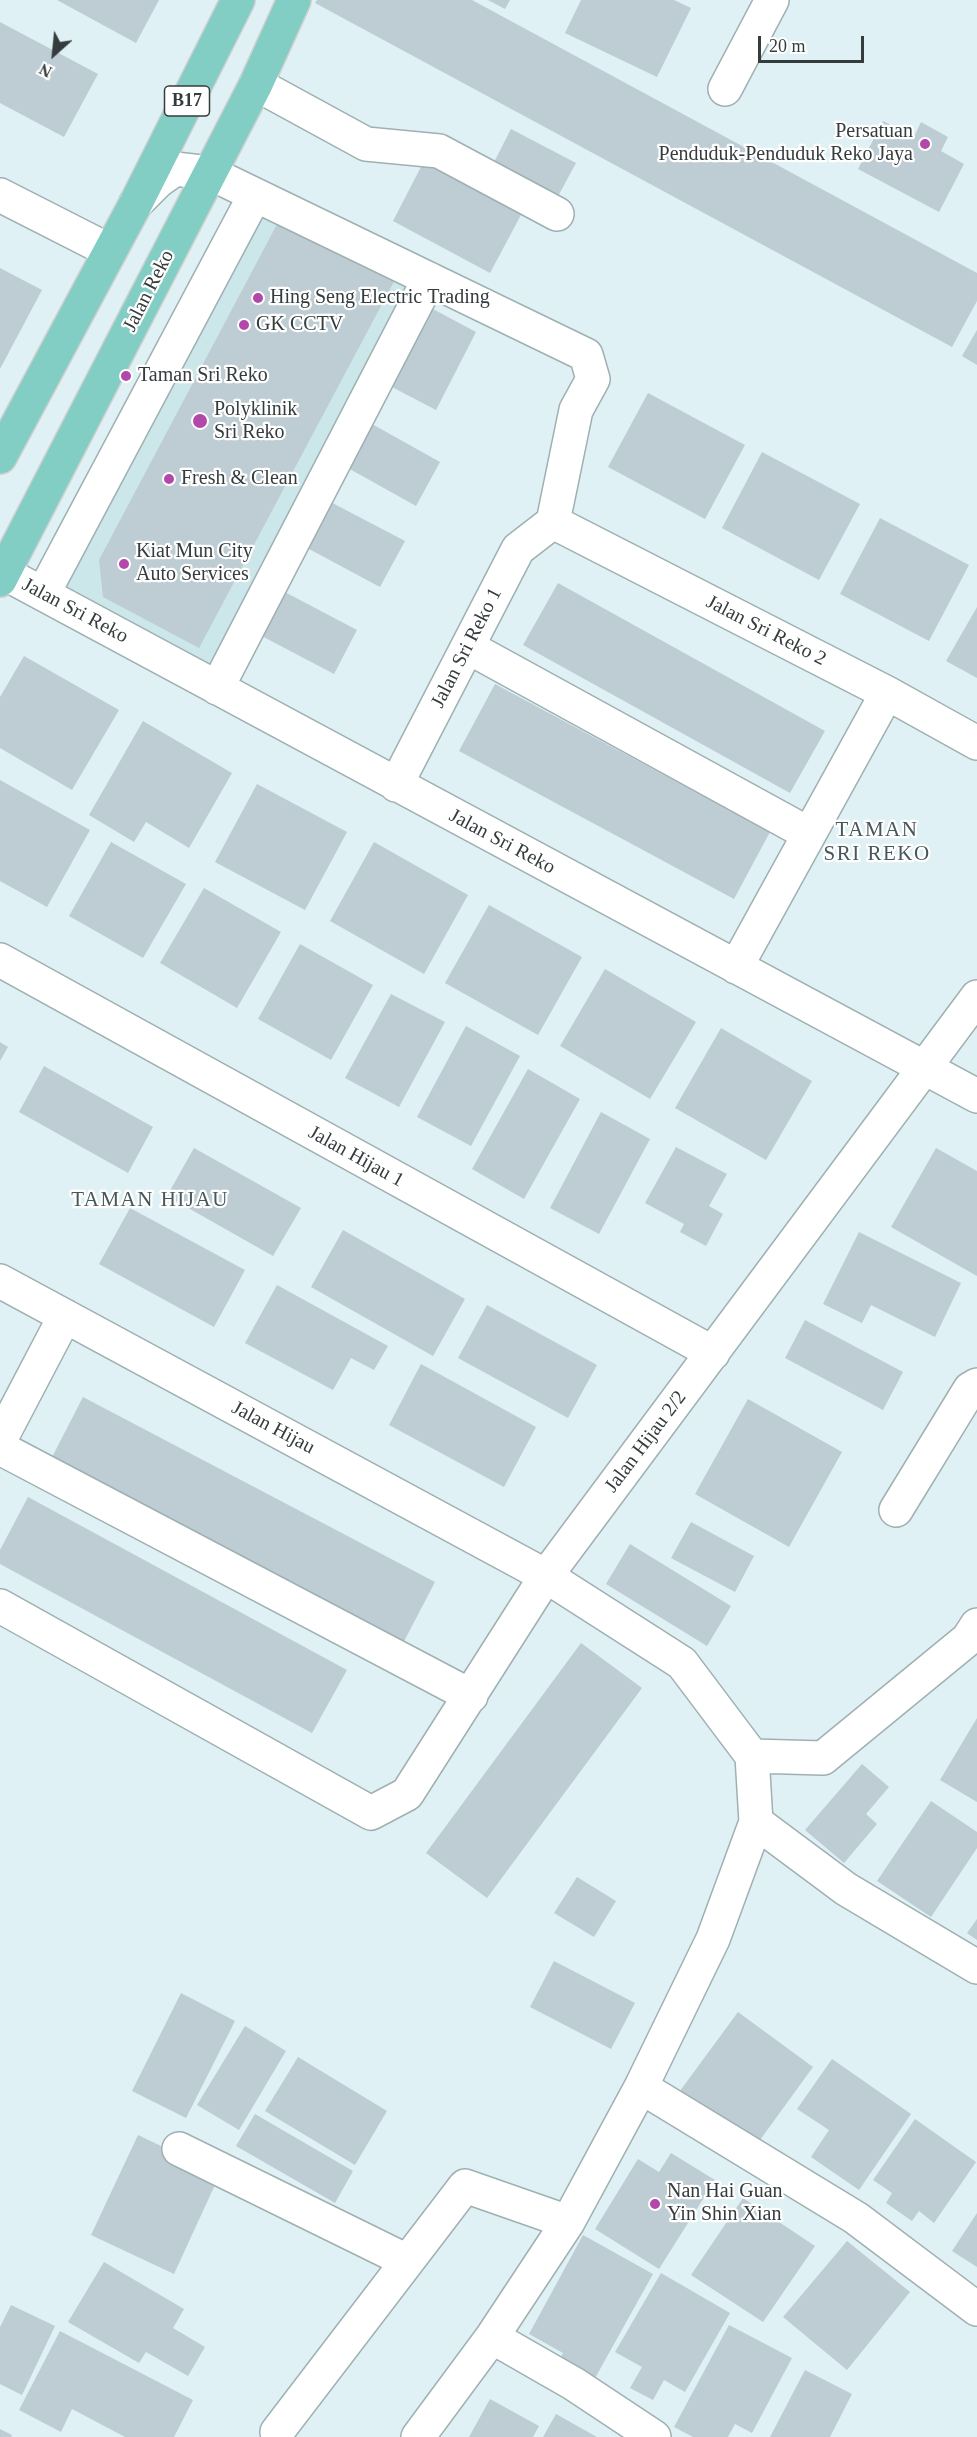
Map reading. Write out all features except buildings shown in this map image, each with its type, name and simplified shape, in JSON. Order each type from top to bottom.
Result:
[{"type":"main road","name":"B17","points":[[0,457],[136,203],[238,0]]},
{"type":"main road","name":"Jalan Reko","points":[[2,576],[256,84],[294,0]]},
{"type":"street","points":[[725,89],[772,0]]},
{"type":"street","points":[[256,84],[366,144],[439,151],[557,214]]},
{"type":"street","points":[[136,203],[158,181],[175,169],[210,173],[586,355],[593,379],[576,410],[553,522]]},
{"type":"street","points":[[0,195],[110,252]]},
{"type":"street","points":[[43,594],[255,195]]},
{"type":"street","points":[[217,688],[429,279]]},
{"type":"street","name":"Jalan Sri Reko 1","points":[[396,785],[518,549],[553,522]]},
{"type":"street","name":"Jalan Sri Reko 2","points":[[553,522],[887,693],[977,743]]},
{"type":"street","name":"Jalan Sri Reko","points":[[2,576],[43,594],[977,1096]]},
{"type":"street","points":[[468,647],[809,834]]},
{"type":"street","points":[[736,967],[887,693]]},
{"type":"street","name":"Jalan Hijau 1","points":[[0,960],[713,1353]]},
{"type":"street","points":[[924,1068],[977,998]]},
{"type":"street","name":"Jalan Hijau 2/2","points":[[0,1606],[371,1813],[407,1794],[546,1576],[924,1068]]},
{"type":"street","name":"Jalan Hijau","points":[[0,1281],[546,1576],[682,1663],[752,1756]]},
{"type":"street","points":[[0,1440],[65,1316]]},
{"type":"street","points":[[896,1510],[970,1389],[977,1385]]},
{"type":"street","points":[[0,1448],[471,1696]]},
{"type":"street","points":[[418,2437],[492,2337],[568,2222],[641,2087],[713,1939],[756,1822],[752,1756],[824,1758],[974,1636]]},
{"type":"street","points":[[756,1822],[846,1889],[977,1967]]},
{"type":"street","points":[[641,2087],[856,2218],[977,2309]]},
{"type":"street","points":[[179,2149],[407,2261]]},
{"type":"street","points":[[277,2432],[465,2186],[568,2222]]},
{"type":"street","points":[[492,2337],[574,2384],[654,2437]]},
{"type":"shaded area","points":[[262,210],[416,287],[214,672],[63,590]]},
{"type":"place","name":"Persatuan Penduduk-Penduduk Reko Jaya","points":[[925,144]]},
{"type":"place","name":"Hing Seng Electric Trading","points":[[258,298]]},
{"type":"place","name":"GK CCTV","points":[[244,325]]},
{"type":"place","name":"Taman Sri Reko","points":[[126,376]]},
{"type":"place","name":"Polyklinik Sri Reko","points":[[200,421]]},
{"type":"place","name":"Fresh & Clean","points":[[169,479]]},
{"type":"place","name":"Kiat Mun City Auto Services","points":[[124,564]]},
{"type":"place","name":"Nan Hai Guan Yin Shin Xian","points":[[655,2204]]},
{"type":"district","name":"TAMAN SRI REKO","points":[[877,842]]},
{"type":"district","name":"TAMAN HIJAU","points":[[150,1200]]}]
